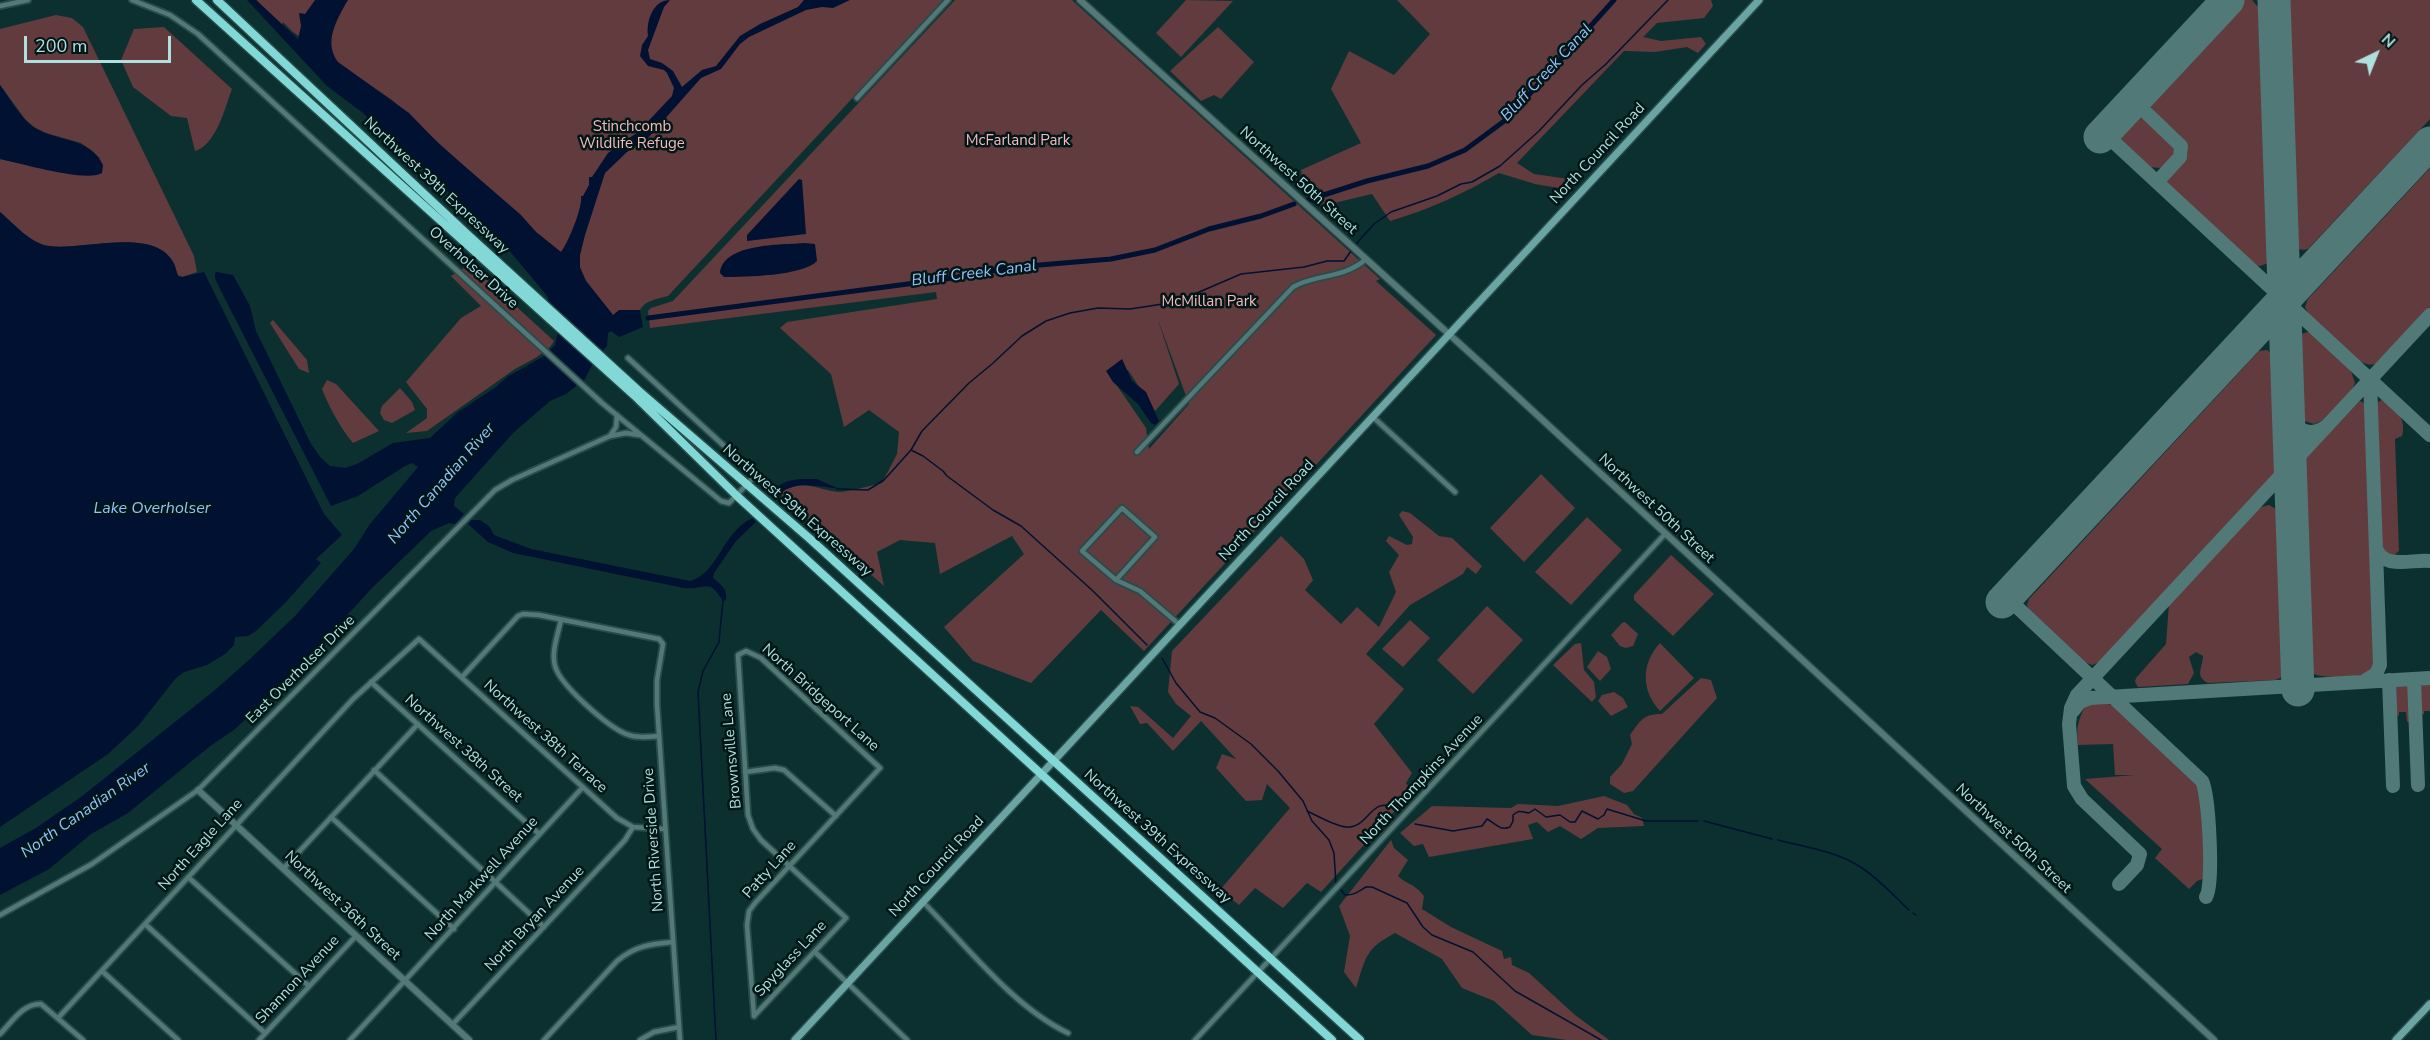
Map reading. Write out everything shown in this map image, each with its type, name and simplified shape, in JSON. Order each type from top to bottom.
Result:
[{"type":"highway","name":"Northwest 39th Expressway","points":[[196,0],[309,104],[465,237]]},
{"type":"highway","name":"Northwest 39th Expressway","points":[[217,0],[465,237],[608,367],[748,484],[1360,1040]]},
{"type":"highway","name":"Northwest 39th Expressway","points":[[608,367],[737,496],[1332,1040]]},
{"type":"main road","name":"North Council Road","points":[[795,1040],[1760,0]]},
{"type":"main road","points":[[2396,1040],[2430,1004]]},
{"type":"street","points":[[0,6],[28,0]]},
{"type":"street","name":"Overholser Drive","points":[[132,0],[170,15],[185,25],[640,435],[721,501],[729,503],[737,496]]},
{"type":"street","points":[[857,98],[948,0]]},
{"type":"street","name":"Northwest 50th Street","points":[[1080,0],[1449,334],[2214,1040]]},
{"type":"street","points":[[1137,452],[1293,287],[1302,282],[1331,277],[1366,259]]},
{"type":"street","points":[[628,358],[756,475],[737,496]]},
{"type":"street","points":[[610,436],[616,427],[617,415]]},
{"type":"street","points":[[1372,417],[1455,492]]},
{"type":"street","name":"East Overholser Drive","points":[[0,915],[92,864],[198,789],[503,484],[610,436],[626,433],[640,435]]},
{"type":"street","points":[[1116,580],[1155,537],[1122,508],[1082,551],[1116,580],[1140,591],[1180,625]]},
{"type":"street","name":"North Thompkins Avenue","points":[[1196,1040],[1665,534]]},
{"type":"street","points":[[462,677],[518,616],[531,614],[561,620],[554,653],[554,663],[560,678],[594,710],[624,733],[633,737],[658,736]]},
{"type":"street","name":"North Riverside Drive","points":[[561,620],[659,639],[663,644],[657,680],[658,736],[680,1040]]},
{"type":"street","name":"Northwest 38th Terrace","points":[[419,639],[617,819],[633,827],[664,829]]},
{"type":"street","name":"North Eagle Lane","points":[[58,1018],[371,681],[419,639]]},
{"type":"street","name":"North Bridgeport Lane","points":[[742,651],[761,658],[880,768]]},
{"type":"street","name":"Brownsville Lane","points":[[742,651],[738,655],[737,663],[748,814],[753,829],[760,840],[846,918]]},
{"type":"street","name":"Northwest 38th Street","points":[[371,681],[539,834]]},
{"type":"street","points":[[283,869],[418,724]]},
{"type":"street","points":[[745,772],[775,768],[784,770],[836,816]]},
{"type":"street","name":"Patty Lane","points":[[754,1016],[747,925],[749,911],[880,768]]},
{"type":"street","points":[[374,771],[544,927]]},
{"type":"street","name":"North Markwell Avenue","points":[[350,1040],[583,788]]},
{"type":"street","name":"Northwest 36th Street","points":[[198,789],[470,1040]]},
{"type":"street","points":[[331,817],[454,929]]},
{"type":"street","name":"North Bryan Avenue","points":[[452,1025],[625,840],[633,827]]},
{"type":"street","points":[[188,877],[309,986]]},
{"type":"street","points":[[922,902],[1031,1010],[1053,1026],[1068,1033]]},
{"type":"street","name":"Spyglass Lane","points":[[754,1016],[846,918]]},
{"type":"street","points":[[145,924],[265,1033]]},
{"type":"street","name":"Shannon Avenue","points":[[259,1040],[356,936]]},
{"type":"street","points":[[544,1040],[616,961],[641,946],[673,942]]},
{"type":"street","points":[[815,952],[907,1040]]},
{"type":"street","points":[[102,971],[178,1040]]},
{"type":"street","points":[[0,1034],[30,1005],[41,1004],[82,1040]]},
{"type":"street","points":[[640,1040],[654,1032],[679,1027]]},
{"type":"green space","name":"Stinchcomb Wildlife Refuge","points":[[256,0],[944,0],[668,296],[648,302],[640,310],[613,315],[586,281],[579,267],[536,232],[392,100],[293,32],[283,22],[282,25]]},
{"type":"green space","points":[[955,0],[1072,0],[1380,279],[1376,281],[1436,335],[1144,651],[1101,610],[1031,683],[973,661],[944,627],[1024,554],[1012,536],[940,574],[935,543],[900,540],[877,552],[884,586],[780,494],[791,485],[808,485],[839,492],[882,483],[897,454],[899,432],[869,410],[844,427],[831,374],[780,328],[787,322],[937,299],[936,292],[650,328],[648,311],[673,301]],"holes":[[[1157,317],[1189,404],[1149,449],[1146,428],[1107,371],[1128,370],[1155,411],[1179,384]]]},
{"type":"green space","points":[[1186,0],[1233,1],[1181,57],[1156,33]]},
{"type":"green space","points":[[1397,0],[1711,0],[1713,6],[1704,18],[1657,23],[1643,37],[1661,41],[1701,37],[1706,44],[1698,53],[1687,47],[1655,52],[1624,51],[1517,163],[1534,174],[1569,179],[1574,183],[1570,190],[1535,184],[1499,173],[1446,200],[1390,221],[1372,194],[1321,206],[1304,189],[1301,170],[1361,143],[1331,89],[1349,51],[1394,75],[1430,34]]},
{"type":"green space","points":[[2239,0],[2252,0],[2257,6],[2262,6],[2271,256],[2268,263],[2260,266],[2255,265],[2165,182],[2183,163],[2188,152],[2181,137],[2149,103],[2151,94]]},
{"type":"green space","points":[[2284,0],[2430,0],[2430,119],[2308,249],[2303,250],[2293,243]]},
{"type":"green space","points":[[56,15],[72,18],[83,27],[194,256],[197,272],[182,277],[178,275],[173,262],[163,251],[150,245],[133,242],[63,247],[42,244],[23,232],[0,212],[0,159],[82,175],[100,158],[81,143],[46,133],[34,127],[25,119],[0,85],[0,29]]},
{"type":"green space","points":[[164,27],[232,89],[214,134],[209,141],[195,151],[187,118],[171,116],[133,87],[121,60],[134,29]]},
{"type":"green space","points":[[1218,27],[1254,62],[1221,99],[1214,95],[1201,101],[1170,71]]},
{"type":"green space","points":[[2136,110],[2174,147],[2173,157],[2161,168],[2149,167],[2119,140],[2119,128]]},
{"type":"green space","points":[[2430,168],[2430,307],[2379,362],[2366,364],[2358,360],[2309,315],[2305,307],[2308,299]]},
{"type":"green space","points":[[464,268],[484,277],[554,341],[537,357],[515,369],[427,431],[406,433],[427,418],[427,409],[406,382],[461,318],[481,306],[451,276]]},
{"type":"green space","points":[[273,320],[307,360],[309,373],[299,369],[270,323]]},
{"type":"green space","points":[[2308,332],[2314,334],[2350,368],[2355,383],[2351,392],[2326,419],[2314,424],[2305,421],[2299,410],[2297,342],[2301,334]]},
{"type":"green space","points":[[2267,350],[2275,356],[2279,464],[2275,473],[2100,662],[2092,665],[2084,662],[2029,611],[2027,605],[2029,599],[2259,351]]},
{"type":"green space","points":[[327,380],[336,384],[379,431],[353,443],[328,404],[322,389]]},
{"type":"green space","points":[[400,388],[412,402],[415,410],[392,423],[384,420],[380,413],[382,406]]},
{"type":"green space","points":[[2382,400],[2396,410],[2403,424],[2402,436],[2395,439],[2399,551],[2393,556],[2386,554],[2382,547],[2377,408],[2378,402]]},
{"type":"green space","points":[[2360,401],[2366,408],[2374,663],[2371,671],[2366,674],[2351,677],[2323,676],[2312,673],[2308,666],[2301,466],[2303,460]]},
{"type":"green space","points":[[1541,474],[1575,508],[1524,562],[1490,528]]},
{"type":"green space","points":[[2269,505],[2276,509],[2281,517],[2286,668],[2282,677],[2275,680],[2208,683],[2200,674],[2203,656],[2196,652],[2189,657],[2194,673],[2188,684],[2138,687],[2135,682],[2136,678],[2166,644],[2169,604],[2258,508]]},
{"type":"green space","points":[[1402,511],[1410,513],[1439,536],[1452,538],[1482,566],[1476,574],[1467,567],[1463,574],[1410,605],[1366,654],[1404,689],[1374,724],[1412,773],[1406,783],[1412,792],[1321,892],[1307,883],[1283,908],[1255,888],[1239,905],[1220,890],[1290,808],[1267,784],[1262,800],[1246,801],[1216,768],[1222,754],[1236,759],[1201,721],[1173,751],[1147,723],[1140,724],[1130,706],[1138,707],[1173,738],[1191,716],[1176,704],[1168,692],[1172,651],[1281,536],[1304,559],[1313,580],[1305,590],[1341,624],[1357,607],[1379,627],[1396,592],[1389,572],[1399,555],[1386,541],[1389,536],[1407,545],[1412,544],[1413,537],[1399,515]]},
{"type":"green space","points":[[1587,517],[1622,550],[1571,605],[1535,572]]},
{"type":"green space","points":[[1671,555],[1714,594],[1673,636],[1634,600],[1634,595]]},
{"type":"green space","points":[[1487,606],[1523,640],[1473,694],[1437,660]]},
{"type":"green space","points":[[1410,620],[1430,638],[1403,667],[1382,649]]},
{"type":"green space","points":[[1625,622],[1638,634],[1633,646],[1626,648],[1620,646],[1611,635]]},
{"type":"green space","points":[[1581,643],[1584,670],[1594,682],[1596,697],[1592,702],[1553,665],[1575,644]]},
{"type":"green space","points":[[1660,643],[1694,678],[1660,711],[1649,694],[1646,677],[1649,660]]},
{"type":"green space","points":[[1598,651],[1607,657],[1611,669],[1600,681],[1587,667]]},
{"type":"green space","points":[[1701,678],[1711,680],[1717,698],[1633,791],[1624,793],[1610,784],[1610,777],[1622,764],[1632,744],[1630,735],[1640,722],[1651,715],[1662,714]]},
{"type":"green space","points":[[2421,683],[2430,683],[2430,711],[2424,711],[2424,714],[2420,715],[2417,690]]},
{"type":"green space","points":[[2407,684],[2412,691],[2413,719],[2410,722],[2407,722],[2406,712],[2399,712],[2399,716],[2393,714],[2393,689],[2396,685]]},
{"type":"green space","points":[[1614,692],[1623,698],[1628,707],[1611,716],[1598,701],[1602,695]]},
{"type":"green space","points":[[2099,701],[2114,706],[2197,784],[2201,798],[2205,878],[2197,881],[2189,889],[2155,858],[2162,849],[2085,779],[2135,775],[2115,775],[2113,744],[2078,745],[2078,724],[2086,704]]},
{"type":"green space","points":[[1604,796],[1627,805],[1634,814],[1642,818],[1644,826],[1598,828],[1581,839],[1560,826],[1548,832],[1537,822],[1528,825],[1533,839],[1429,857],[1423,844],[1414,846],[1400,833],[1432,806],[1511,808],[1518,804],[1558,806]]},
{"type":"green space","points":[[1391,840],[1394,848],[1408,860],[1398,876],[1424,896],[1422,909],[1451,927],[1502,951],[1504,959],[1511,957],[1512,965],[1529,973],[1575,1015],[1609,1040],[1567,1040],[1532,1035],[1494,1001],[1462,988],[1442,959],[1395,933],[1372,949],[1356,988],[1344,972],[1350,936],[1339,906]]},
{"type":"water","name":"North Canadian River","points":[[247,0],[256,0],[298,39],[301,26],[299,13],[305,14],[315,0],[348,0],[333,31],[332,47],[338,62],[409,113],[439,144],[561,252],[574,225],[580,208],[581,196],[589,185],[589,177],[592,177],[608,153],[638,132],[672,96],[674,88],[667,73],[648,66],[640,56],[655,7],[670,0],[664,7],[648,50],[650,59],[662,63],[673,71],[682,87],[702,70],[716,66],[740,36],[798,7],[804,0],[850,0],[833,8],[822,7],[806,10],[749,37],[740,44],[721,69],[701,78],[648,138],[627,152],[605,173],[585,235],[580,255],[580,267],[586,281],[613,315],[619,310],[640,310],[643,327],[619,337],[611,331],[608,333],[607,346],[594,361],[585,379],[566,394],[550,401],[513,433],[455,498],[454,506],[464,514],[455,524],[449,523],[431,531],[371,589],[288,680],[235,729],[209,747],[128,813],[91,834],[49,869],[0,895],[0,848],[36,828],[81,797],[215,690],[250,659],[295,616],[354,549],[370,524],[418,467],[412,463],[405,466],[358,496],[331,506],[220,289],[215,273],[233,275],[250,306],[256,331],[311,444],[330,466],[345,468],[357,464],[393,443],[430,438],[458,412],[507,377],[544,356],[555,345],[558,332],[548,305],[548,297],[503,243],[363,113],[327,86]]},
{"type":"water","points":[[0,85],[32,126],[80,144],[97,155],[103,165],[102,173],[83,176],[68,174],[0,159]]},
{"type":"water","points":[[799,179],[802,180],[806,234],[747,241],[747,235]]},
{"type":"water","name":"Lake Overholser","points":[[0,212],[23,232],[42,244],[63,247],[134,242],[164,251],[174,264],[178,276],[204,272],[324,514],[342,535],[316,559],[321,563],[256,631],[248,636],[235,637],[234,645],[225,654],[207,665],[184,672],[176,678],[138,726],[108,754],[0,827]]},
{"type":"water","points":[[815,244],[817,261],[799,270],[745,277],[724,277],[720,273],[724,263],[731,256],[742,251],[768,245]]},
{"type":"water","points":[[1122,359],[1132,381],[1146,392],[1159,421],[1155,425],[1151,423],[1138,404],[1113,382],[1106,371]]},
{"type":"water","points":[[801,479],[817,479],[839,489],[805,485],[789,488],[776,498],[772,495],[780,485]]},
{"type":"water","points":[[753,518],[756,522],[736,541],[714,573],[713,578],[726,593],[726,600],[723,601],[714,589],[707,586],[684,588],[513,553],[488,542],[468,524],[471,520],[480,520],[489,526],[494,535],[531,549],[690,581],[700,577],[707,570],[734,532]]},
{"type":"waterway","name":"Bluff Creek Canal","points":[[1308,200],[1367,181],[1428,166],[1465,150],[1507,119],[1614,0]]},
{"type":"waterway","points":[[1356,244],[1374,224],[1391,212],[1437,196],[1461,184],[1472,182],[1500,166],[1539,131],[1668,0]]},
{"type":"waterway","name":"Bluff Creek Canal","points":[[648,318],[946,279],[1016,267],[1111,259],[1155,250],[1209,229],[1261,216],[1294,204]]},
{"type":"waterway","points":[[837,489],[868,490],[884,480],[911,450],[922,431],[969,383],[1022,336],[1046,321],[1070,313],[1098,308],[1130,309],[1176,302],[1241,274],[1304,267],[1327,261],[1344,261],[1351,251]]},
{"type":"waterway","points":[[911,450],[923,456],[993,510],[1021,526],[1093,591],[1147,645]]},
{"type":"waterway","points":[[716,1040],[698,692],[703,671],[719,642],[723,600]]},
{"type":"waterway","points":[[1162,658],[1176,683],[1200,712],[1215,718],[1251,744],[1303,801],[1312,821],[1329,840],[1334,853],[1336,884]]},
{"type":"waterway","points":[[1307,811],[1346,827],[1361,822],[1375,808],[1388,806],[1398,809]]},
{"type":"waterway","points":[[1415,824],[1453,831],[1482,826],[1487,819],[1501,828],[1506,828],[1510,827],[1515,813],[1521,811],[1529,813],[1535,809],[1546,817],[1560,815],[1570,822],[1575,822],[1582,811],[1598,819],[1607,809],[1646,821],[1698,821]]},
{"type":"waterway","points":[[1704,821],[1772,839]]},
{"type":"waterway","points":[[1778,840],[1820,850],[1850,861],[1873,876],[1909,910]]},
{"type":"waterway","points":[[1341,890],[1348,895],[1366,887],[1372,887],[1407,903],[1423,927],[1432,935],[1473,952],[1515,991],[1601,1040]]},
{"type":"taxiway","points":[[2134,101],[2181,146],[2180,157],[2157,182]]},
{"type":"taxiway","points":[[2104,133],[2430,435]]},
{"type":"taxiway","points":[[2119,884],[2137,865],[2140,854],[2082,799],[2074,786],[2069,724],[2071,708],[2077,695],[2430,315]]},
{"type":"taxiway","points":[[2366,680],[2376,674],[2380,665],[2370,379]]},
{"type":"taxiway","points":[[2288,409],[2293,422],[2302,430],[2312,432],[2325,427]]},
{"type":"taxiway","points":[[2376,548],[2380,555],[2391,561],[2430,561]]},
{"type":"taxiway","points":[[2022,581],[2013,595],[2017,607],[2202,781],[2207,803],[2210,840],[2210,876],[2206,897]]},
{"type":"taxiway","points":[[2073,711],[2080,702],[2090,698],[2430,678]]},
{"type":"taxiway","points":[[2414,679],[2418,785]]},
{"type":"taxiway","points":[[2389,680],[2393,786]]},
{"type":"runway","points":[[2100,137],[2228,0]]},
{"type":"runway","points":[[2274,0],[2298,690]]},
{"type":"runway","points":[[2002,602],[2430,143]]},
{"type":"park label","name":"McFarland Park","points":[[1018,141]]},
{"type":"park label","name":"McMillan Park","points":[[1209,302]]}]
